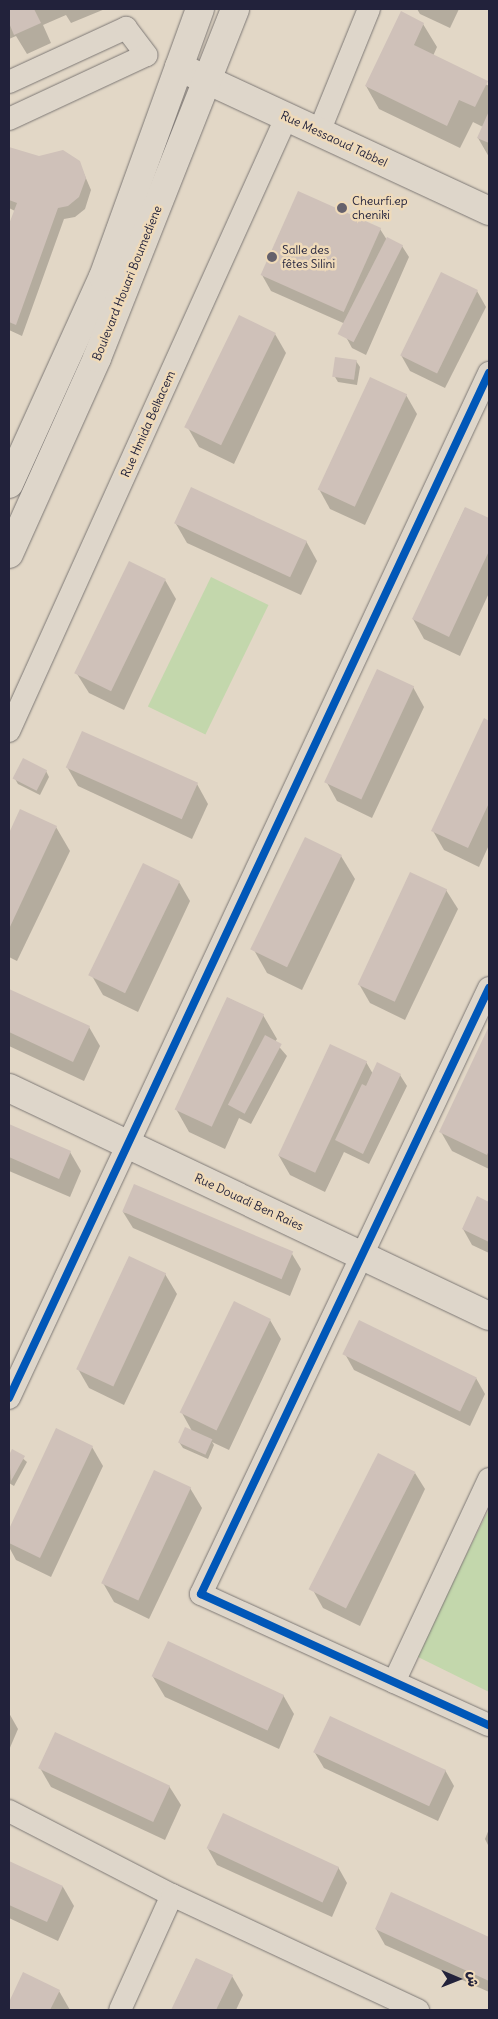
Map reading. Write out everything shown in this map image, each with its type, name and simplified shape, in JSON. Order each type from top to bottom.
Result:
[{"type":"main road","name":"Boulevard Houari Boumediene","points":[[9,484],[103,276],[200,9]]},
{"type":"main road","name":"Boulevard Houari Boumediene","points":[[9,554],[97,358],[209,81],[235,9]]},
{"type":"main road","name":"Rue Messaoud Tabbel","points":[[179,67],[489,211]]},
{"type":"main road","name":"Rue Douadi Ben Raies","points":[[9,1088],[489,1316]]},
{"type":"street","points":[[319,132],[369,9]]},
{"type":"street","points":[[9,82],[126,28],[146,56],[179,67]]},
{"type":"street","points":[[9,119],[146,56]]},
{"type":"street","name":"Rue Hmida Belkacem","points":[[9,731],[287,116]]},
{"type":"street","points":[[9,1398],[130,1145],[489,373]]},
{"type":"street","points":[[489,988],[202,1594],[489,1725]]},
{"type":"street","points":[[394,1682],[489,1479]]},
{"type":"street","points":[[9,1811],[172,1895],[418,2010]]},
{"type":"street","points":[[120,2010],[172,1895]]},
{"type":"green space","points":[[211,577],[269,605],[205,734],[148,706]]},
{"type":"green space","points":[[489,1509],[489,1692],[416,1656]]},
{"type":"building","points":[[9,9],[34,9],[41,23],[14,35],[9,23]]},
{"type":"building","points":[[401,11],[424,23],[414,45],[488,81],[475,107],[459,100],[447,126],[365,86]]},
{"type":"building","points":[[489,111],[489,143],[477,138]]},
{"type":"building","points":[[9,147],[39,156],[63,150],[80,161],[86,178],[79,197],[68,206],[58,208],[16,325],[9,322],[9,224],[17,203],[9,200]]},
{"type":"building","points":[[298,191],[381,228],[344,312],[261,275]]},
{"type":"building","points":[[387,237],[403,245],[354,342],[338,334]]},
{"type":"building","points":[[441,272],[478,290],[437,374],[400,356]]},
{"type":"building","points":[[239,315],[276,333],[221,445],[184,427]]},
{"type":"building","points":[[335,357],[357,360],[354,380],[332,377]]},
{"type":"building","points":[[370,377],[407,394],[355,507],[318,489]]},
{"type":"building","points":[[191,487],[307,541],[290,577],[174,523]]},
{"type":"building","points":[[465,507],[489,518],[489,551],[449,637],[412,619]]},
{"type":"building","points":[[129,561],[166,579],[111,691],[74,673]]},
{"type":"building","points":[[377,669],[414,686],[361,800],[324,782]]},
{"type":"building","points":[[484,718],[489,721],[489,803],[468,848],[431,831]]},
{"type":"building","points":[[82,731],[198,783],[182,819],[66,768]]},
{"type":"building","points":[[23,758],[47,770],[37,791],[13,778]]},
{"type":"building","points":[[20,809],[57,826],[9,929],[9,833]]},
{"type":"building","points":[[305,837],[342,855],[287,967],[250,949]]},
{"type":"building","points":[[143,863],[180,881],[125,993],[88,975]]},
{"type":"building","points":[[410,872],[447,889],[395,1002],[358,984]]},
{"type":"building","points":[[9,989],[90,1026],[73,1062],[9,1032]]},
{"type":"building","points":[[227,997],[264,1014],[212,1127],[175,1109]]},
{"type":"building","points":[[489,1026],[489,1150],[487,1155],[439,1132]]},
{"type":"building","points":[[265,1035],[282,1044],[245,1114],[228,1105]]},
{"type":"building","points":[[330,1044],[367,1061],[315,1173],[278,1155]]},
{"type":"building","points":[[377,1062],[401,1074],[363,1154],[335,1140],[362,1084],[366,1086]]},
{"type":"building","points":[[9,1124],[71,1151],[59,1179],[9,1157]]},
{"type":"building","points":[[134,1184],[293,1252],[282,1279],[122,1212]]},
{"type":"building","points":[[477,1196],[489,1202],[489,1242],[462,1229]]},
{"type":"building","points":[[129,1256],[166,1273],[113,1387],[76,1369]]},
{"type":"building","points":[[234,1301],[271,1319],[216,1430],[180,1412]]},
{"type":"building","points":[[359,1320],[477,1377],[460,1412],[342,1354]]},
{"type":"building","points":[[185,1427],[212,1439],[205,1455],[178,1443]]},
{"type":"building","points":[[56,1428],[93,1446],[40,1558],[9,1543],[9,1529]]},
{"type":"building","points":[[12,1449],[25,1456],[11,1481],[9,1455]]},
{"type":"building","points":[[378,1453],[415,1472],[346,1608],[309,1589]]},
{"type":"building","points":[[154,1470],[191,1487],[138,1601],[101,1583]]},
{"type":"building","points":[[168,1641],[284,1695],[268,1730],[152,1676]]},
{"type":"building","points":[[330,1716],[446,1770],[429,1806],[313,1752]]},
{"type":"building","points":[[55,1732],[170,1786],[153,1822],[38,1768]]},
{"type":"building","points":[[223,1813],[339,1867],[323,1902],[207,1848]]},
{"type":"building","points":[[9,1861],[63,1886],[47,1922],[9,1905]]},
{"type":"building","points":[[391,1892],[489,1937],[489,1981],[375,1929]]},
{"type":"building","points":[[196,1958],[233,1975],[216,2010],[171,2010]]},
{"type":"building","points":[[23,1972],[60,1990],[50,2010],[9,2010],[9,2002]]},
{"type":"cycle path","points":[[9,1398],[489,373]]},
{"type":"cycle path","points":[[489,988],[201,1594],[489,1725]]},
{"type":"place","name":"Cheurfi.ep cheniki","points":[[342,208]]},
{"type":"place","name":"Salle des fêtes Silini","points":[[272,257]]}]
